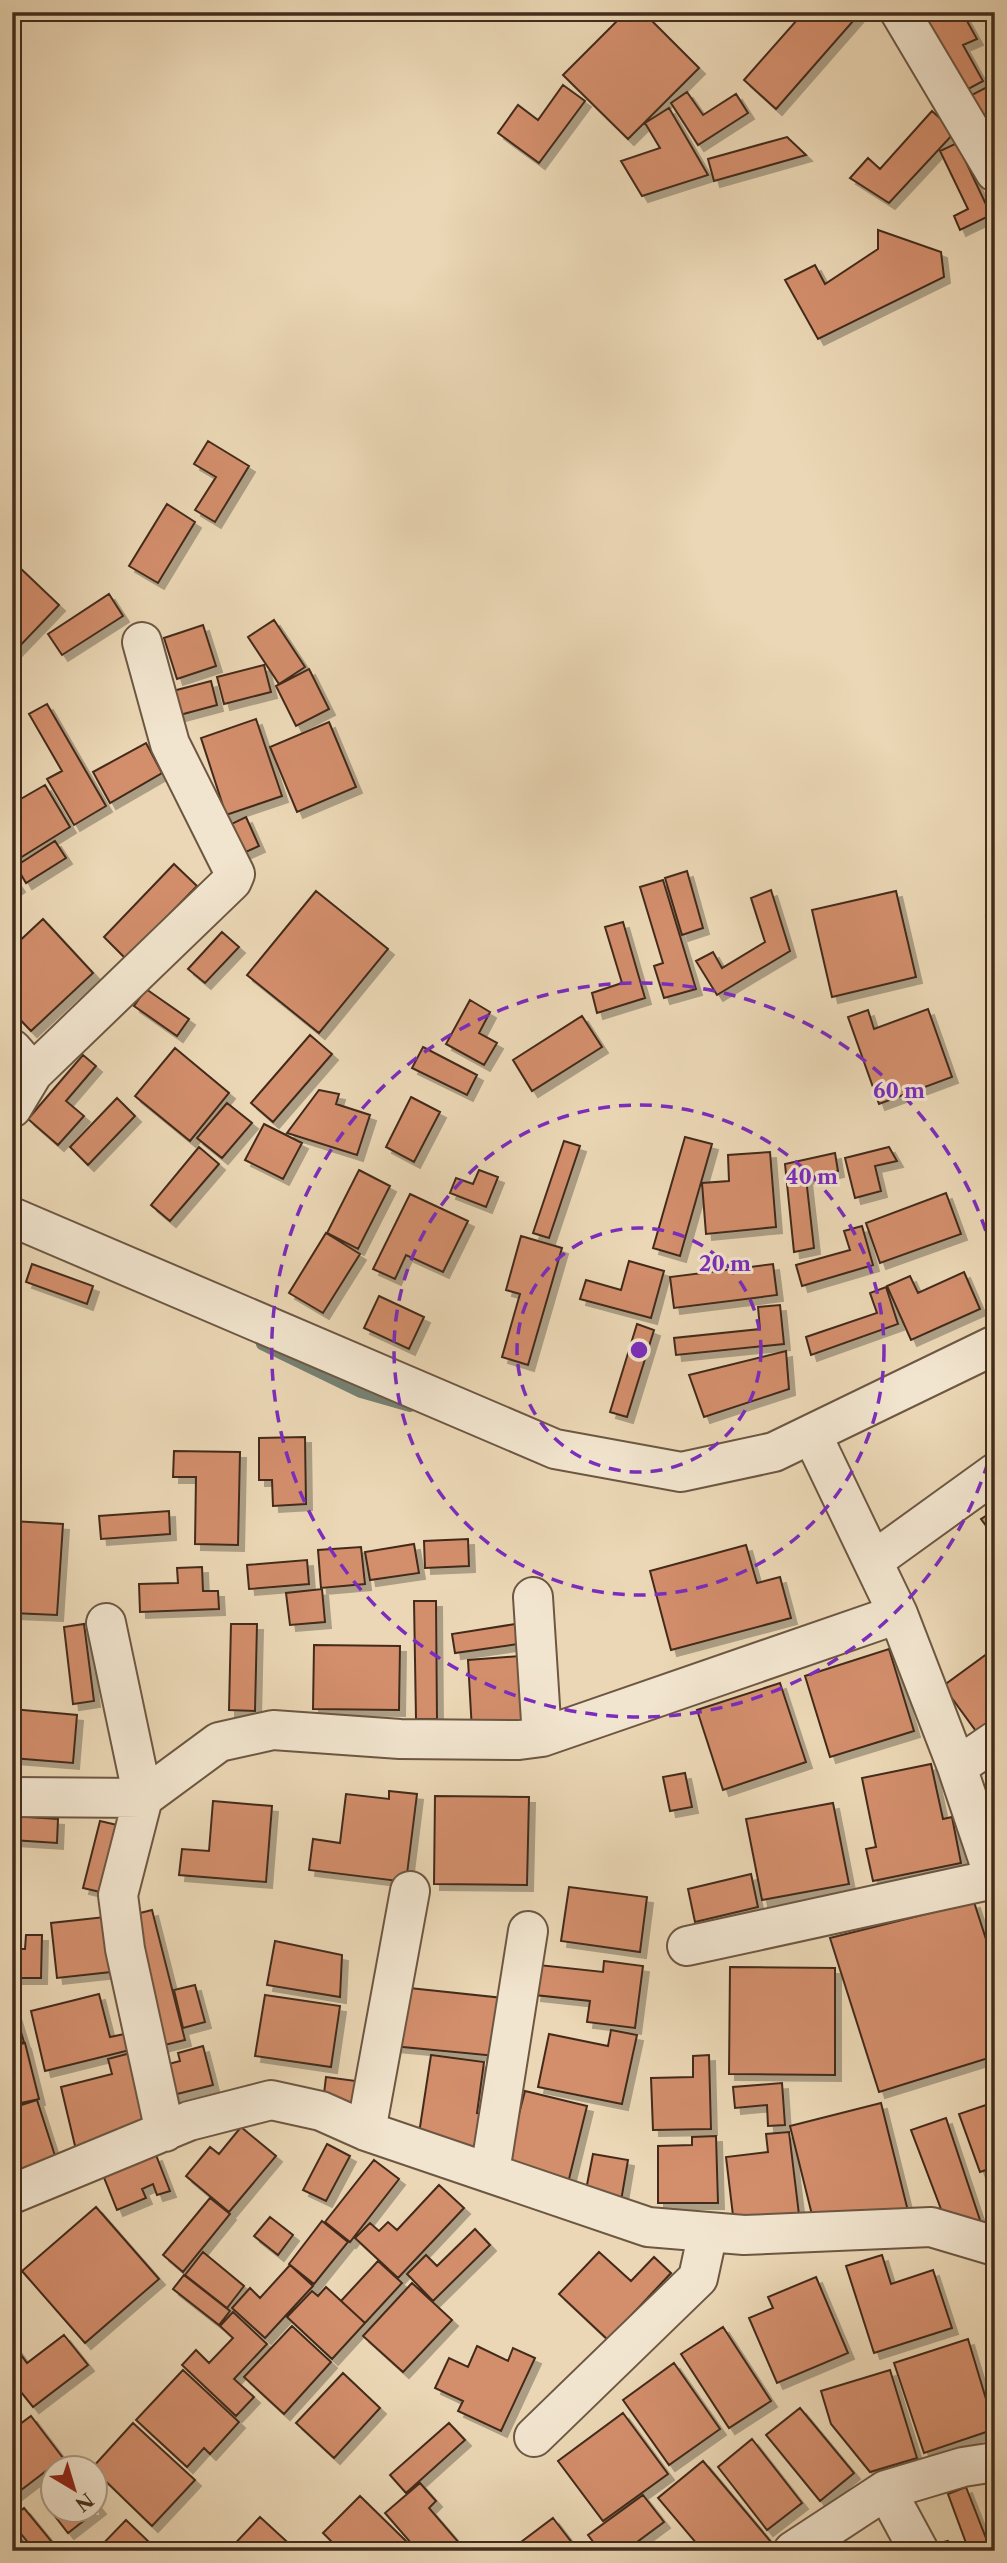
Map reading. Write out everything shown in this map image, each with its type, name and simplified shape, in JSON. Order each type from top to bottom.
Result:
[{"type":"street","points":[[900,12],[992,162]]},
{"type":"street","points":[[12,1108],[22,1061],[232,881],[235,874],[170,744],[142,642]]},
{"type":"street","points":[[12,1217],[555,1449],[681,1472],[814,1446],[995,1345]]},
{"type":"street","points":[[687,1946],[994,1880],[957,1767],[898,1614],[814,1446]]},
{"type":"street","points":[[873,1561],[995,1474]]},
{"type":"street","points":[[533,1597],[542,1737]]},
{"type":"street","points":[[12,1797],[143,1798],[219,1742],[274,1730],[400,1739],[519,1740],[542,1737],[708,1682],[898,1614]]},
{"type":"street","points":[[106,1623],[143,1798],[118,1895],[125,1949],[165,2133]]},
{"type":"street","points":[[957,1767],[995,1741]]},
{"type":"street","points":[[366,2131],[410,1891]]},
{"type":"street","points":[[490,2172],[528,1931]]},
{"type":"street","points":[[12,2194],[165,2133],[189,2120],[271,2100],[321,2111],[366,2131],[648,2227],[744,2235],[931,2227],[995,2246]]},
{"type":"street","points":[[534,2437],[698,2278],[708,2232]]},
{"type":"street","points":[[793,2551],[886,2490],[963,2467],[995,2462]]},
{"type":"street","points":[[886,2490],[919,2551]]},
{"type":"building","points":[[626,12],[643,12],[699,68],[628,139],[563,75]]},
{"type":"building","points":[[804,12],[861,12],[776,109],[744,80]]},
{"type":"building","points":[[940,12],[962,12],[977,39],[963,45],[983,81],[959,94],[920,23]]},
{"type":"building","points":[[563,85],[585,101],[539,163],[498,133],[518,105],[538,120]]},
{"type":"building","points":[[987,87],[995,102],[995,145],[964,99]]},
{"type":"building","points":[[687,92],[703,115],[736,94],[748,113],[698,145],[671,103]]},
{"type":"building","points":[[669,108],[708,175],[642,196],[621,161],[660,148],[645,123]]},
{"type":"building","points":[[932,111],[955,132],[889,203],[850,178],[868,158],[880,169]]},
{"type":"building","points":[[787,137],[806,155],[714,181],[708,159]]},
{"type":"building","points":[[957,143],[991,215],[960,230],[954,216],[968,209],[940,151]]},
{"type":"building","points":[[878,230],[941,252],[944,277],[818,339],[785,280],[815,265],[825,284],[878,249]]},
{"type":"building","points":[[208,441],[249,466],[215,522],[195,510],[216,477],[194,464]]},
{"type":"building","points":[[167,504],[195,522],[158,583],[129,566]]},
{"type":"building","points":[[18,566],[59,605],[15,651],[12,649],[12,573]]},
{"type":"building","points":[[109,594],[123,616],[62,655],[48,634]]},
{"type":"building","points":[[274,620],[305,667],[279,684],[248,637]]},
{"type":"building","points":[[203,625],[216,666],[177,679],[164,638]]},
{"type":"building","points":[[264,665],[271,692],[224,704],[217,677]]},
{"type":"building","points":[[309,669],[329,709],[296,726],[276,686]]},
{"type":"building","points":[[211,681],[217,705],[176,716],[169,692]]},
{"type":"building","points":[[47,704],[106,806],[74,825],[47,779],[62,771],[29,714]]},
{"type":"building","points":[[256,719],[282,796],[226,815],[201,738]]},
{"type":"building","points":[[329,722],[356,787],[297,812],[270,747]]},
{"type":"building","points":[[146,743],[162,773],[110,803],[93,772]]},
{"type":"building","points":[[45,785],[70,827],[12,863],[12,804]]},
{"type":"building","points":[[246,817],[259,846],[239,855],[227,826]]},
{"type":"building","points":[[55,841],[66,858],[26,883],[16,866]]},
{"type":"building","points":[[174,864],[197,886],[126,959],[104,937]]},
{"type":"building","points":[[687,871],[703,928],[682,935],[665,878]]},
{"type":"building","points":[[12,876],[19,886],[12,891]]},
{"type":"building","points":[[663,880],[696,989],[664,998],[654,966],[663,963],[640,887]]},
{"type":"building","points":[[771,890],[790,951],[717,995],[696,961],[713,952],[722,968],[765,942],[751,898]]},
{"type":"building","points":[[316,891],[388,949],[319,1033],[247,975]]},
{"type":"building","points":[[896,891],[916,977],[832,997],[812,910]]},
{"type":"building","points":[[995,914],[995,953],[986,916]]},
{"type":"building","points":[[43,919],[93,973],[31,1031],[12,1011],[12,948]]},
{"type":"building","points":[[623,922],[645,998],[597,1013],[592,993],[622,983],[605,927]]},
{"type":"building","points":[[222,932],[239,947],[205,983],[188,969]]},
{"type":"building","points":[[146,989],[189,1019],[177,1036],[134,1006]]},
{"type":"building","points":[[470,1000],[490,1012],[479,1033],[497,1043],[484,1065],[446,1044]]},
{"type":"building","points":[[928,1009],[952,1077],[879,1104],[848,1017],[868,1010],[874,1029]]},
{"type":"building","points":[[582,1016],[602,1047],[532,1091],[513,1060]]},
{"type":"building","points":[[310,1035],[332,1054],[273,1122],[251,1103]]},
{"type":"building","points":[[423,1047],[477,1075],[467,1095],[412,1068]]},
{"type":"building","points":[[175,1048],[229,1093],[190,1141],[135,1096]]},
{"type":"building","points":[[83,1055],[96,1066],[66,1101],[84,1116],[58,1145],[28,1119]]},
{"type":"building","points":[[319,1090],[339,1094],[336,1104],[370,1115],[357,1155],[287,1133]]},
{"type":"building","points":[[411,1097],[440,1112],[414,1162],[386,1147]]},
{"type":"building","points":[[117,1098],[135,1116],[88,1165],[70,1147]]},
{"type":"building","points":[[227,1103],[252,1123],[222,1158],[197,1138]]},
{"type":"building","points":[[264,1124],[302,1143],[283,1179],[245,1160]]},
{"type":"building","points":[[685,1137],[712,1144],[680,1256],[653,1248]]},
{"type":"building","points":[[564,1141],[580,1146],[549,1238],[533,1233]]},
{"type":"building","points":[[199,1147],[219,1164],[170,1221],[151,1205]]},
{"type":"building","points":[[889,1147],[897,1161],[875,1166],[881,1191],[855,1198],[845,1158]]},
{"type":"building","points":[[770,1152],[776,1227],[706,1234],[702,1183],[729,1181],[728,1155]]},
{"type":"building","points":[[835,1153],[838,1171],[806,1178],[814,1248],[794,1252],[785,1164]]},
{"type":"building","points":[[359,1170],[390,1186],[358,1249],[327,1233]]},
{"type":"building","points":[[479,1170],[498,1177],[486,1207],[450,1193],[456,1178],[473,1184]]},
{"type":"building","points":[[946,1193],[961,1234],[880,1263],[866,1223]]},
{"type":"building","points":[[410,1194],[468,1221],[443,1272],[406,1255],[395,1279],[373,1269]]},
{"type":"building","points":[[862,1226],[873,1265],[802,1286],[796,1265],[850,1250],[844,1231]]},
{"type":"building","points":[[326,1233],[360,1254],[323,1313],[289,1293]]},
{"type":"building","points":[[521,1236],[562,1248],[528,1365],[502,1357],[520,1294],[506,1290]]},
{"type":"building","points":[[629,1261],[664,1271],[651,1318],[580,1299],[586,1280],[621,1290]]},
{"type":"building","points":[[32,1264],[93,1286],[87,1304],[26,1282]]},
{"type":"building","points":[[773,1264],[777,1295],[674,1308],[670,1277]]},
{"type":"building","points":[[964,1272],[980,1309],[911,1340],[887,1286],[910,1276],[918,1293]]},
{"type":"building","points":[[886,1287],[898,1324],[811,1355],[806,1337],[877,1313],[870,1293]]},
{"type":"building","points":[[379,1296],[424,1317],[409,1349],[364,1328]]},
{"type":"building","points":[[780,1305],[784,1344],[676,1355],[674,1338],[760,1329],[758,1307]]},
{"type":"building","points":[[637,1324],[654,1330],[627,1417],[610,1412]]},
{"type":"building","points":[[786,1351],[789,1389],[704,1417],[689,1375]]},
{"type":"building","points":[[305,1437],[306,1504],[273,1506],[272,1480],[259,1480],[259,1438]]},
{"type":"building","points":[[174,1451],[240,1452],[238,1545],[195,1544],[196,1477],[173,1477]]},
{"type":"building","points":[[995,1510],[995,1538],[981,1519]]},
{"type":"building","points":[[169,1511],[170,1534],[101,1539],[99,1516]]},
{"type":"building","points":[[12,1521],[63,1524],[57,1615],[12,1613]]},
{"type":"building","points":[[468,1539],[469,1566],[425,1568],[424,1541]]},
{"type":"building","points":[[414,1544],[419,1573],[370,1580],[365,1552]]},
{"type":"building","points":[[746,1545],[757,1583],[780,1577],[791,1618],[671,1650],[650,1571]]},
{"type":"building","points":[[361,1547],[365,1584],[321,1588],[318,1550]]},
{"type":"building","points":[[307,1560],[309,1584],[249,1589],[247,1565]]},
{"type":"building","points":[[202,1567],[203,1591],[218,1591],[219,1609],[140,1612],[139,1584],[178,1583],[177,1568]]},
{"type":"building","points":[[322,1589],[325,1622],[290,1625],[286,1593]]},
{"type":"building","points":[[414,1601],[436,1601],[437,1719],[416,1719]]},
{"type":"building","points":[[522,1623],[525,1643],[455,1653],[452,1634]]},
{"type":"building","points":[[84,1624],[94,1701],[73,1704],[64,1627]]},
{"type":"building","points":[[231,1624],[257,1624],[255,1711],[229,1710]]},
{"type":"building","points":[[314,1645],[400,1646],[399,1710],[313,1709]]},
{"type":"building","points":[[995,1648],[995,1734],[984,1742],[943,1686]]},
{"type":"building","points":[[889,1649],[914,1731],[830,1757],[805,1676]]},
{"type":"building","points":[[520,1656],[525,1727],[472,1731],[468,1660]]},
{"type":"building","points":[[780,1683],[806,1762],[723,1790],[697,1710]]},
{"type":"building","points":[[12,1709],[77,1715],[73,1763],[12,1758]]},
{"type":"building","points":[[931,1764],[943,1819],[952,1817],[961,1863],[873,1881],[866,1849],[876,1847],[862,1778]]},
{"type":"building","points":[[685,1773],[692,1807],[670,1811],[663,1777]]},
{"type":"building","points":[[389,1791],[417,1794],[406,1882],[309,1870],[313,1839],[340,1843],[346,1794],[389,1799]]},
{"type":"building","points":[[435,1796],[529,1797],[527,1885],[434,1884]]},
{"type":"building","points":[[213,1801],[272,1806],[266,1882],[179,1875],[182,1849],[209,1851]]},
{"type":"building","points":[[995,1801],[995,1822],[987,1805]]},
{"type":"building","points":[[833,1803],[849,1884],[762,1900],[746,1819]]},
{"type":"building","points":[[12,1816],[58,1819],[57,1843],[12,1840]]},
{"type":"building","points":[[100,1821],[130,1828],[113,1895],[83,1888]]},
{"type":"building","points":[[751,1874],[758,1907],[695,1922],[688,1889]]},
{"type":"building","points":[[569,1887],[647,1897],[640,1952],[561,1941]]},
{"type":"building","points":[[974,1902],[995,1967],[995,2056],[879,2092],[830,1938]]},
{"type":"building","points":[[152,1910],[185,2040],[156,2047],[124,1917]]},
{"type":"building","points":[[114,1916],[120,1971],[57,1978],[51,1923]]},
{"type":"building","points":[[26,1935],[42,1935],[41,1978],[12,1978],[12,1949],[25,1949]]},
{"type":"building","points":[[275,1941],[342,1955],[340,1997],[267,1985]]},
{"type":"building","points":[[604,1961],[643,1966],[635,2028],[587,2022],[590,2001],[535,1995],[539,1965],[603,1972]]},
{"type":"building","points":[[730,1967],[835,1968],[835,2075],[729,2074]]},
{"type":"building","points":[[195,1985],[205,2022],[183,2028],[174,1990]]},
{"type":"building","points":[[400,1987],[503,1998],[496,2056],[393,2046]]},
{"type":"building","points":[[99,1994],[110,2037],[134,2032],[138,2048],[45,2071],[31,2011]]},
{"type":"building","points":[[265,1995],[340,2006],[331,2067],[255,2056]]},
{"type":"building","points":[[12,2003],[24,2042],[12,2044]]},
{"type":"building","points":[[611,2030],[637,2035],[622,2104],[538,2087],[549,2034],[608,2046]]},
{"type":"building","points":[[25,2043],[39,2099],[12,2105],[12,2046]]},
{"type":"building","points":[[203,2046],[213,2085],[169,2096],[161,2066],[180,2061],[178,2053]]},
{"type":"building","points":[[138,2051],[158,2130],[76,2150],[61,2087],[112,2074],[108,2059]]},
{"type":"building","points":[[431,2055],[484,2062],[477,2113],[487,2114],[482,2149],[418,2140]]},
{"type":"building","points":[[709,2055],[711,2129],[653,2130],[651,2078],[693,2077],[693,2056]]},
{"type":"building","points":[[326,2077],[356,2081],[351,2115],[322,2111]]},
{"type":"building","points":[[782,2083],[785,2125],[768,2126],[767,2105],[735,2108],[733,2087]]},
{"type":"building","points":[[525,2091],[587,2106],[568,2183],[505,2167]]},
{"type":"building","points":[[37,2100],[58,2165],[12,2180],[12,2108]]},
{"type":"building","points":[[995,2102],[995,2167],[980,2172],[959,2114]]},
{"type":"building","points":[[881,2103],[910,2219],[815,2227],[790,2126]]},
{"type":"building","points":[[946,2118],[982,2226],[944,2217],[911,2130]]},
{"type":"building","points":[[241,2127],[276,2156],[229,2212],[186,2176],[210,2147],[219,2154]]},
{"type":"building","points":[[789,2132],[800,2223],[735,2232],[726,2157],[768,2152],[766,2134]]},
{"type":"building","points":[[716,2136],[718,2203],[658,2203],[658,2146],[692,2145],[692,2137]]},
{"type":"building","points":[[327,2144],[350,2156],[326,2201],[303,2190]]},
{"type":"building","points":[[593,2154],[628,2160],[621,2201],[585,2195]]},
{"type":"building","points":[[156,2155],[170,2191],[157,2195],[153,2184],[142,2189],[146,2198],[117,2210],[103,2175]]},
{"type":"building","points":[[374,2160],[399,2179],[350,2242],[325,2222]]},
{"type":"building","points":[[995,2176],[995,2204],[987,2178]]},
{"type":"building","points":[[439,2185],[464,2208],[398,2278],[355,2238],[370,2223],[379,2231],[388,2222],[397,2230]]},
{"type":"building","points":[[210,2198],[230,2214],[183,2272],[163,2255]]},
{"type":"building","points":[[96,2207],[159,2279],[85,2343],[22,2271]]},
{"type":"building","points":[[270,2217],[293,2235],[278,2255],[254,2236]]},
{"type":"building","points":[[322,2221],[348,2242],[314,2284],[289,2264]]},
{"type":"building","points":[[475,2229],[490,2245],[433,2301],[407,2274],[426,2255],[437,2266]]},
{"type":"building","points":[[203,2252],[244,2286],[227,2308],[185,2275]]},
{"type":"building","points":[[599,2252],[631,2281],[654,2257],[671,2273],[608,2340],[559,2294]]},
{"type":"building","points":[[882,2255],[891,2284],[933,2270],[952,2328],[874,2353],[846,2266]]},
{"type":"building","points":[[378,2261],[402,2283],[365,2323],[341,2301]]},
{"type":"building","points":[[290,2265],[313,2286],[265,2338],[232,2308],[250,2288],[260,2298]]},
{"type":"building","points":[[184,2275],[230,2311],[219,2325],[173,2289]]},
{"type":"building","points":[[816,2277],[848,2353],[777,2383],[749,2318],[773,2308],[768,2297]]},
{"type":"building","points":[[412,2283],[452,2320],[403,2372],[363,2336]]},
{"type":"building","points":[[326,2287],[365,2323],[332,2359],[287,2317],[312,2291],[318,2296]]},
{"type":"building","points":[[233,2312],[267,2344],[234,2379],[254,2397],[236,2416],[182,2365],[196,2350],[209,2363],[233,2338],[220,2326]]},
{"type":"building","points":[[292,2326],[331,2362],[284,2414],[244,2377]]},
{"type":"building","points":[[723,2327],[771,2401],[729,2428],[681,2354]]},
{"type":"building","points":[[64,2335],[88,2365],[33,2407],[12,2381],[12,2352],[16,2348],[27,2363]]},
{"type":"building","points":[[968,2339],[995,2429],[924,2453],[894,2363]]},
{"type":"building","points":[[477,2346],[508,2361],[513,2348],[535,2358],[501,2431],[458,2411],[463,2401],[435,2388],[449,2358],[468,2367]]},
{"type":"building","points":[[674,2363],[720,2429],[669,2465],[623,2400]]},
{"type":"building","points":[[183,2370],[239,2422],[210,2454],[204,2448],[187,2467],[136,2420]]},
{"type":"building","points":[[890,2370],[917,2458],[870,2472],[831,2424],[821,2391]]},
{"type":"building","points":[[343,2373],[380,2408],[334,2458],[296,2423]]},
{"type":"building","points":[[800,2408],[854,2473],[820,2501],[766,2435]]},
{"type":"building","points":[[623,2413],[668,2474],[603,2521],[558,2461]]},
{"type":"building","points":[[31,2416],[60,2454],[38,2454],[38,2477],[12,2497],[12,2430]]},
{"type":"building","points":[[133,2423],[195,2480],[152,2526],[108,2483],[108,2454],[105,2454]]},
{"type":"building","points":[[449,2423],[465,2440],[406,2493],[390,2475]]},
{"type":"building","points":[[752,2439],[802,2503],[767,2530],[718,2467]]},
{"type":"building","points":[[703,2461],[771,2542],[761,2551],[703,2551],[658,2498]]},
{"type":"building","points":[[420,2483],[436,2501],[429,2508],[466,2551],[418,2551],[385,2513]]},
{"type":"building","points":[[966,2487],[991,2551],[969,2551],[948,2494]]},
{"type":"building","points":[[643,2495],[664,2522],[625,2551],[600,2551],[588,2535]]},
{"type":"building","points":[[360,2496],[406,2541],[396,2551],[341,2551],[323,2533]]},
{"type":"building","points":[[24,2508],[56,2547],[52,2551],[35,2551],[12,2523],[12,2518]]},
{"type":"building","points":[[260,2517],[297,2551],[228,2551]]},
{"type":"building","points":[[553,2518],[573,2544],[565,2551],[509,2551]]},
{"type":"building","points":[[126,2520],[151,2544],[144,2551],[96,2551]]},
{"type":"building","points":[[61,2524],[80,2524],[68,2533]]},
{"type":"building","points":[[12,2527],[28,2550],[27,2551],[12,2551]]},
{"type":"building","points":[[948,2541],[952,2551],[928,2551],[926,2546]]},
{"type":"waterway","points":[[262,1344],[361,1392],[410,1406]]}]
